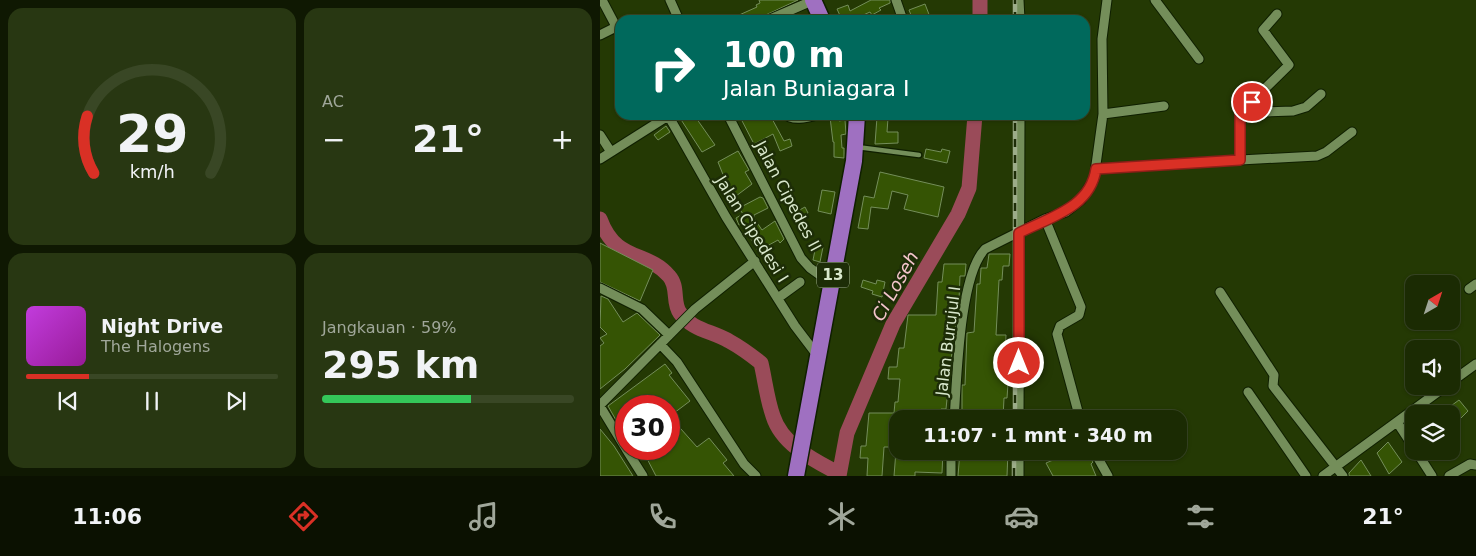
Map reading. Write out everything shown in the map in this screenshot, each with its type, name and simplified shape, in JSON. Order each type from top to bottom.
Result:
[{"type":"highway","points":[[813,0],[820,15]]},
{"type":"highway","name":"13","points":[[796,476],[856,147],[857,120]]},
{"type":"street","points":[[602,0],[615,24]]},
{"type":"street","points":[[670,0],[677,15]]},
{"type":"street","points":[[779,15],[813,0]]},
{"type":"street","points":[[896,0],[901,15]]},
{"type":"street","points":[[1019,0],[1020,15]]},
{"type":"street","name":"Jalan Burujul I","points":[[955,410],[961,330],[972,272],[979,255],[985,250],[1045,219],[1066,212],[1081,200],[1094,179],[1103,114],[1102,39],[1107,0]]},
{"type":"street","points":[[1155,0],[1199,59]]},
{"type":"street","points":[[1240,160],[1240,113],[1288,67],[1289,63],[1263,30],[1277,14]]},
{"type":"street","points":[[600,35],[615,31]]},
{"type":"street","points":[[1240,113],[1293,111],[1306,107],[1321,94]]},
{"type":"street","points":[[1103,114],[1164,106]]},
{"type":"street","points":[[600,159],[660,120]]},
{"type":"street","name":"Jalan Cipedesi I","points":[[671,120],[726,217],[817,355]]},
{"type":"street","name":"Jalan Cipedes II","points":[[731,120],[801,258],[810,268],[832,283]]},
{"type":"street","points":[[1019,410],[1020,120]]},
{"type":"street","points":[[1096,169],[1317,156],[1326,152],[1352,132]]},
{"type":"street","points":[[600,135],[612,152]]},
{"type":"street","points":[[1045,219],[1081,307],[1079,315],[1060,326],[1057,334],[1078,410]]},
{"type":"street","points":[[615,431],[600,406],[695,309],[755,261]]},
{"type":"street","points":[[778,298],[800,282]]},
{"type":"street","points":[[600,288],[642,309],[669,335]]},
{"type":"street","points":[[1220,292],[1274,375],[1273,386],[1343,476]]},
{"type":"street","points":[[660,344],[677,362],[744,464],[756,476]]},
{"type":"street","points":[[1460,376],[1476,364]]},
{"type":"street","points":[[1248,392],[1306,476]]},
{"type":"street","points":[[1323,476],[1434,395]]},
{"type":"street","points":[[1397,422],[1405,434]]},
{"type":"street","points":[[633,460],[643,476]]},
{"type":"street","points":[[951,476],[952,460]]},
{"type":"street","points":[[1019,460],[1019,476]]},
{"type":"street","points":[[1099,460],[1108,476]]},
{"type":"street","points":[[1422,460],[1432,476]]},
{"type":"street","points":[[1449,476],[1470,464],[1476,465]]},
{"type":"lane","points":[[856,147],[919,155]]},
{"type":"building","points":[[759,0],[798,0],[766,15],[739,15],[757,7],[756,5],[760,3]]},
{"type":"building","points":[[871,0],[890,0],[890,3],[879,8],[881,10],[872,15],[870,12],[863,15],[840,15],[837,9],[848,5],[850,11]]},
{"type":"building","points":[[925,4],[929,15],[911,15],[909,10]]},
{"type":"building","points":[[681,120],[698,120],[715,145],[702,152]]},
{"type":"building","points":[[742,120],[773,120],[784,141],[790,139],[792,146],[780,151],[773,134],[754,144]]},
{"type":"building","points":[[830,120],[845,120],[846,134],[841,135],[844,158],[834,157]]},
{"type":"building","points":[[877,120],[888,120],[887,132],[898,132],[898,143],[875,144]]},
{"type":"building","points":[[666,126],[670,132],[658,140],[654,135]]},
{"type":"building","points":[[926,149],[941,152],[942,149],[950,151],[947,163],[924,158]]},
{"type":"building","points":[[738,151],[749,170],[745,172],[752,184],[728,202],[722,193],[726,190],[719,179],[724,177],[718,162]]},
{"type":"building","points":[[880,172],[944,187],[938,217],[904,209],[908,195],[892,191],[888,209],[871,207],[868,229],[858,228],[864,196],[874,198]]},
{"type":"building","points":[[822,190],[835,192],[831,214],[818,211]]},
{"type":"building","points":[[760,197],[763,198],[768,208],[754,215],[754,218],[762,230],[775,221],[784,239],[780,243],[778,240],[758,251],[751,239],[753,237],[744,223],[739,225],[736,218],[743,214],[739,208]]},
{"type":"building","points":[[805,207],[808,213],[803,216],[810,233],[803,236],[794,213]]},
{"type":"building","points":[[600,243],[653,270],[640,301],[600,282]]},
{"type":"building","points":[[816,245],[823,247],[820,262],[813,260]]},
{"type":"building","points":[[989,254],[1010,254],[1009,266],[1003,266],[1002,280],[999,280],[996,335],[1006,335],[1005,357],[1010,356],[1007,398],[1004,398],[1003,410],[962,410],[962,385],[965,385],[967,333],[974,332],[977,284],[980,284],[981,268],[987,268]]},
{"type":"building","points":[[944,264],[966,264],[965,276],[960,276],[959,300],[951,360],[945,360],[944,379],[949,379],[946,409],[894,410],[895,402],[898,402],[900,379],[888,379],[889,367],[897,367],[899,348],[904,348],[908,315],[936,315],[938,282],[942,282]]},
{"type":"building","points":[[863,280],[876,284],[877,280],[885,282],[882,297],[872,294],[873,291],[861,287]]},
{"type":"building","points":[[601,296],[608,299],[623,322],[637,313],[660,335],[625,369],[600,389],[600,346],[604,343],[600,338],[607,334],[600,327]]},
{"type":"building","points":[[665,364],[672,373],[669,375],[690,401],[680,408],[680,395],[623,395]]},
{"type":"building","points":[[1459,400],[1468,411],[1460,419],[1460,405],[1452,405]]},
{"type":"building","points":[[615,401],[615,418],[608,406]]},
{"type":"building","points":[[869,413],[889,413],[889,447],[884,447],[882,476],[867,476],[868,458],[860,458],[861,446],[866,446]]},
{"type":"building","points":[[680,428],[697,447],[709,438],[727,460],[723,463],[734,476],[656,476],[648,460],[680,460]]},
{"type":"building","points":[[600,429],[615,448],[615,460],[623,460],[633,476],[600,476]]},
{"type":"building","points":[[1388,442],[1402,462],[1389,474],[1377,453]]},
{"type":"building","points":[[895,460],[943,460],[942,473],[915,472],[915,476],[894,476]]},
{"type":"building","points":[[959,460],[1008,460],[1007,476],[958,476]]},
{"type":"building","points":[[1053,460],[1092,460],[1093,462],[1091,464],[1096,476],[1053,476],[1046,463]]},
{"type":"building","points":[[1361,460],[1371,476],[1349,476],[1349,473]]},
{"type":"waterway","name":"Ci Loseh","points":[[980,0],[980,15]]},
{"type":"waterway","name":"Ci Loseh","points":[[839,476],[847,433],[893,324],[958,214],[969,188],[975,120]]},
{"type":"waterway","points":[[600,219],[614,243],[623,250],[651,262],[669,276],[674,285],[676,304],[685,319],[696,327],[733,343],[761,363],[771,410],[777,426],[800,451],[838,473]]},
{"type":"railway","points":[[1015,0],[1015,15]]},
{"type":"railway","points":[[1015,120],[1015,410]]},
{"type":"railway","points":[[1014,460],[1014,476]]},
{"type":"route","points":[[1019,363],[1019,233],[1045,219],[1066,212],[1081,200],[1089,190],[1096,169],[1143,164],[1240,160],[1240,113],[1252,102]]}]
